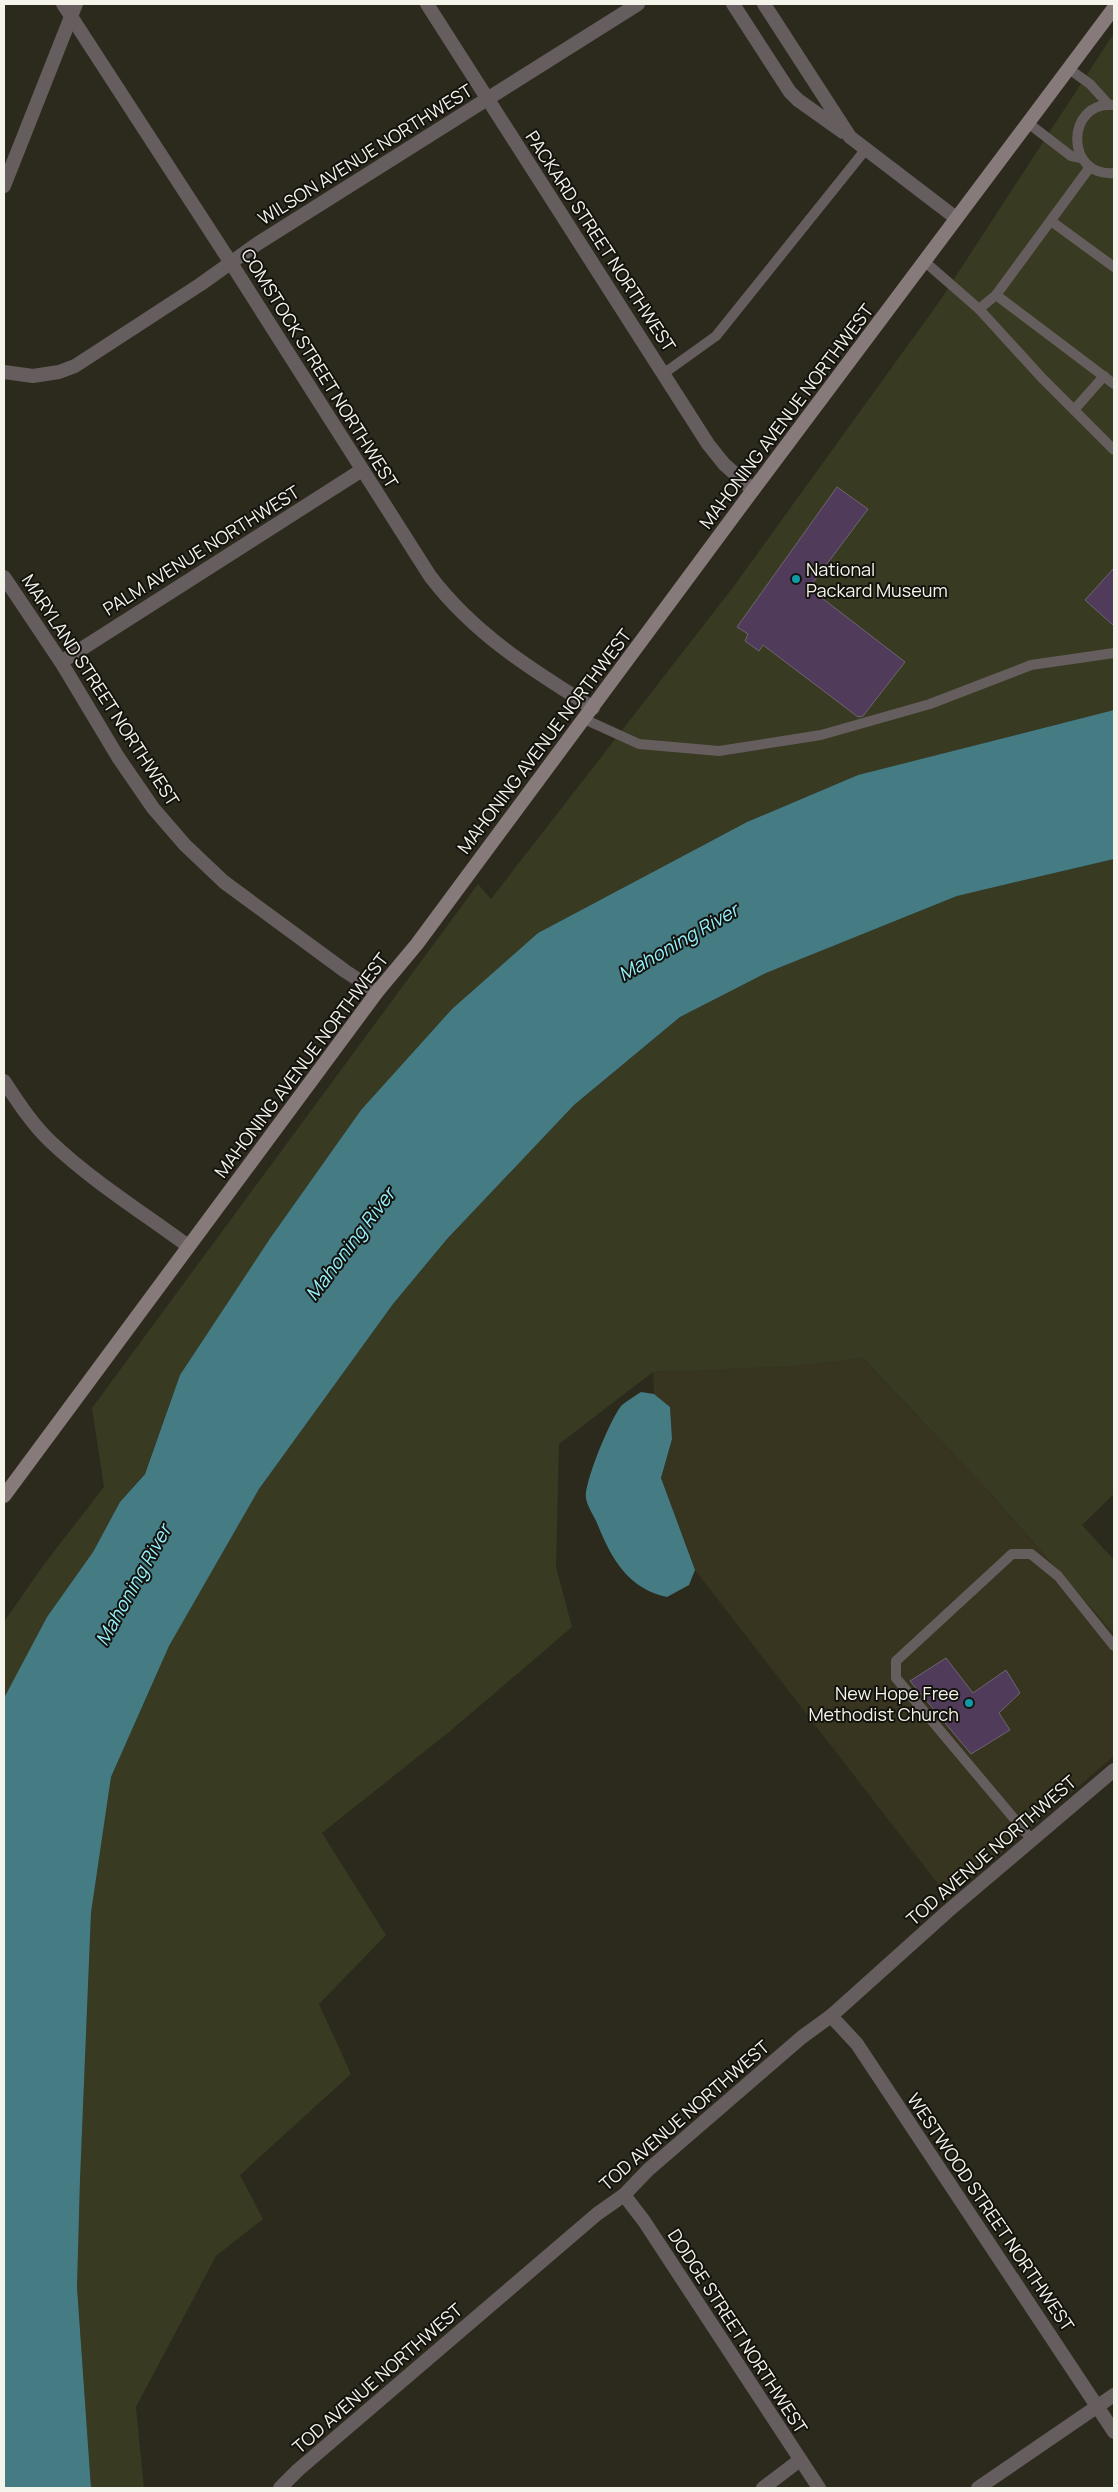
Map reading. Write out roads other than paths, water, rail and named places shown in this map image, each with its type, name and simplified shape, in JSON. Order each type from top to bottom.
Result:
[{"type":"main road","name":"MAHONING AVENUE NORTHWEST","points":[[4,1496],[377,992],[417,944],[753,490],[1114,8]]},
{"type":"street","name":"COMSTOCK STREET NORTHWEST","points":[[63,4],[73,10],[430,576],[460,613],[589,714]]},
{"type":"street","name":"PACKARD STREET NORTHWEST","points":[[427,4],[708,444],[724,464],[753,490]]},
{"type":"street","name":"WILSON AVENUE NORTHWEST","points":[[4,372],[33,376],[59,372],[75,366],[231,263],[638,4]]},
{"type":"street","points":[[733,4],[790,92],[798,100],[956,218]]},
{"type":"street","points":[[764,4],[850,137]]},
{"type":"street","points":[[4,186],[73,10]]},
{"type":"street","name":"PALM AVENUE NORTHWEST","points":[[61,662],[362,470]]},
{"type":"street","name":"MARYLAND STREET NORTHWEST","points":[[4,577],[61,662],[128,771],[153,808],[185,845],[224,882],[345,971],[377,992]]},
{"type":"street","points":[[4,1081],[22,1108],[50,1141],[78,1166],[188,1246]]},
{"type":"street","name":"TOD AVENUE NORTHWEST","points":[[280,2488],[298,2470],[597,2214],[624,2195],[648,2170],[802,2038],[831,2016],[1114,1770]]},
{"type":"street","name":"WESTWOOD STREET NORTHWEST","points":[[831,2016],[857,2044],[1114,2432]]},
{"type":"street","name":"DODGE STREET NORTHWEST","points":[[624,2195],[819,2488]]},
{"type":"street","points":[[978,2488],[1114,2395]]},
{"type":"street","points":[[763,2488],[800,2460]]},
{"type":"lane","points":[[1069,68],[1090,84],[1112,105]]},
{"type":"lane","points":[[1112,105],[1097,107],[1087,114],[1080,123],[1076,134],[1077,147],[1082,158],[1090,167],[1100,172],[1114,173]]},
{"type":"lane","points":[[1028,123],[1070,156],[1082,158]]},
{"type":"lane","points":[[663,374],[716,336],[866,149]]},
{"type":"lane","points":[[979,309],[996,295],[1090,167]]},
{"type":"lane","points":[[1051,222],[1114,267]]},
{"type":"lane","points":[[924,261],[979,309],[1114,450]]},
{"type":"lane","points":[[996,295],[1114,384]]},
{"type":"lane","points":[[1074,410],[1104,376]]},
{"type":"lane","points":[[589,714],[639,744],[719,751],[822,735],[930,704],[1031,665],[1114,653]]},
{"type":"lane","points":[[1032,1840],[896,1678],[896,1662],[1012,1554],[1032,1554],[1058,1576],[1114,1646]]},
{"type":"water","name":"Mahoning River","points":[[1114,710],[1114,859],[957,896],[766,973],[680,1017],[574,1105],[447,1239],[393,1304],[259,1489],[169,1646],[111,1777],[91,1913],[80,2180],[77,2287],[91,2488],[4,2488],[4,1698],[47,1617],[93,1552],[120,1502],[145,1474],[180,1375],[271,1237],[361,1110],[452,1009],[538,933],[747,822],[858,775]]},
{"type":"water","points":[[641,1392],[654,1394],[670,1407],[672,1439],[661,1478],[695,1570],[689,1585],[667,1597],[642,1587],[623,1570],[608,1548],[586,1498],[589,1479],[611,1422],[622,1405]]},
{"type":"place","name":"National Packard Museum","points":[[796,579]]},
{"type":"place","name":"New Hope Free Methodist Church","points":[[969,1703]]}]
